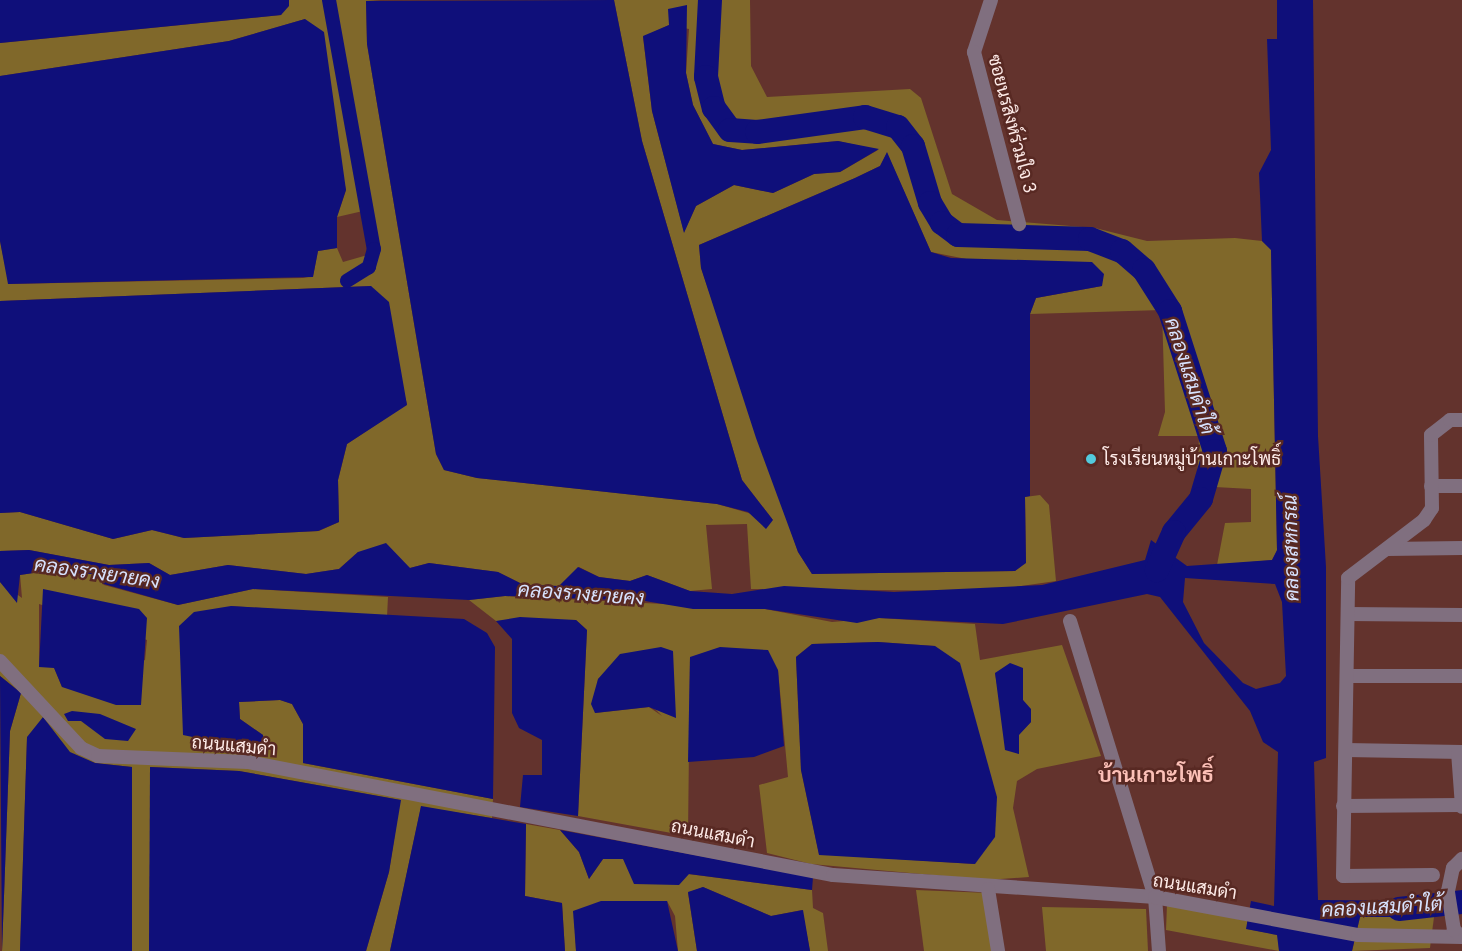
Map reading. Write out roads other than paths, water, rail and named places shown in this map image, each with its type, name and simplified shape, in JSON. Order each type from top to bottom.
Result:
[{"type":"street","name":"ซอยนรสิงห์ร่วมใจ 3","points":[[991,0],[974,52],[1019,224]]},
{"type":"street","points":[[1433,875],[1343,876],[1348,578],[1424,520],[1432,508],[1431,435],[1450,420],[1462,420]]},
{"type":"street","points":[[1431,486],[1462,486]]},
{"type":"street","points":[[1387,549],[1462,548]]},
{"type":"street","points":[[1348,614],[1462,615]]},
{"type":"street","points":[[1072,628],[1155,897],[1159,951]]},
{"type":"street","name":"ถนนแสมดำ","points":[[0,661],[81,748],[98,756],[248,762],[833,876],[988,889],[1155,897],[1359,935],[1459,935]]},
{"type":"street","points":[[1347,676],[1462,676]]},
{"type":"street","points":[[1343,806],[1461,806],[1460,752],[1346,750]]},
{"type":"street","points":[[1459,935],[1448,891],[1454,868],[1462,859]]},
{"type":"street","points":[[988,889],[998,951]]},
{"type":"water","points":[[0,0],[289,0],[289,6],[281,15],[0,43]]},
{"type":"water","points":[[614,0],[642,141],[742,480],[773,520],[766,529],[748,512],[717,504],[477,478],[444,470],[436,454],[367,44],[366,1]]},
{"type":"water","points":[[1277,0],[1313,0],[1318,436],[1326,567],[1326,758],[1314,762],[1318,900],[1431,901],[1434,917],[1360,917],[1352,951],[1279,951],[1277,935],[1246,929],[1251,901],[1274,906],[1278,752],[1263,742],[1250,711],[1160,597],[1147,594],[1003,624],[879,618],[857,623],[765,609],[693,609],[645,601],[505,596],[469,600],[253,589],[178,605],[104,584],[93,574],[40,572],[20,575],[17,603],[0,582],[0,551],[29,550],[109,565],[149,563],[170,575],[228,565],[306,574],[339,569],[358,552],[386,543],[410,568],[429,563],[498,572],[524,585],[559,586],[578,567],[599,577],[630,581],[647,575],[690,591],[732,594],[784,586],[894,592],[1042,585],[1145,560],[1151,540],[1187,566],[1272,560],[1277,550],[1271,250],[1262,241],[1259,173],[1271,150],[1267,39],[1277,39]],"holes":[[[1185,578],[1275,584],[1282,602],[1286,676],[1280,683],[1256,689],[1243,683],[1204,643],[1183,602]]]},
{"type":"water","points":[[687,5],[686,73],[693,105],[713,144],[742,150],[838,141],[879,149],[840,172],[814,174],[773,193],[734,185],[696,206],[684,233],[652,111],[643,36],[669,25],[668,9]]},
{"type":"water","points":[[305,19],[324,32],[346,190],[337,217],[337,248],[318,251],[313,277],[8,284],[0,241],[0,76],[229,41]]},
{"type":"water","points":[[887,152],[931,252],[951,258],[1092,262],[1104,274],[1102,286],[1036,298],[1030,314],[1030,496],[1025,497],[1026,563],[1015,571],[812,574],[798,552],[756,438],[701,268],[699,245],[880,166]]},
{"type":"water","points":[[371,286],[389,302],[407,405],[347,444],[338,480],[339,522],[318,531],[184,538],[152,530],[113,539],[20,512],[0,513],[0,301]]},
{"type":"water","points":[[43,589],[139,609],[147,618],[141,705],[116,705],[62,687],[54,668],[39,667]]},
{"type":"water","points":[[231,606],[464,619],[487,633],[495,647],[493,799],[303,763],[303,724],[292,704],[280,700],[239,702],[240,719],[263,735],[265,752],[183,735],[179,626],[194,612]]},
{"type":"water","points":[[520,617],[576,620],[587,630],[578,816],[520,807],[523,775],[542,775],[542,740],[519,728],[512,713],[512,639],[496,621]]},
{"type":"water","points":[[878,642],[935,646],[960,663],[997,797],[995,837],[975,864],[819,855],[801,770],[796,657],[812,644]]},
{"type":"water","points":[[661,647],[673,651],[676,718],[649,707],[595,713],[591,704],[598,679],[620,654]]},
{"type":"water","points":[[720,647],[768,650],[778,670],[784,746],[754,757],[688,762],[690,657]]},
{"type":"water","points":[[1010,663],[1023,668],[1023,700],[1031,709],[1031,722],[1019,735],[1019,754],[1005,750],[995,673]]},
{"type":"water","points":[[0,676],[21,693],[10,731],[2,951]]},
{"type":"water","points":[[72,711],[100,714],[136,729],[128,741],[105,739],[81,721],[68,721],[64,714]]},
{"type":"water","points":[[43,717],[70,752],[95,763],[132,767],[132,951],[20,951],[27,737]]},
{"type":"water","points":[[150,767],[239,771],[401,800],[389,872],[366,951],[149,951]]},
{"type":"water","points":[[421,806],[526,824],[525,896],[562,903],[565,951],[390,951]]},
{"type":"water","points":[[560,830],[813,877],[812,890],[689,874],[679,885],[634,884],[623,859],[603,859],[589,879],[579,852]]},
{"type":"water","points":[[703,887],[771,916],[803,910],[810,951],[697,951],[688,892]]},
{"type":"water","points":[[601,901],[667,901],[678,951],[576,951],[573,911]]},
{"type":"waterway","points":[[329,0],[374,249],[369,267],[347,281]]},
{"type":"waterway","name":"คลองแสมดำใต้","points":[[710,0],[706,77],[714,108],[730,130],[757,132],[865,117],[898,127],[913,146],[930,203],[942,223],[958,235],[1090,239],[1122,251],[1144,270],[1170,311],[1215,451],[1201,499],[1174,532],[1157,570]]},
{"type":"waterway","name":"คลองแสมดำใต้","points":[[1399,909],[1462,902]]},
{"type":"place","name":"โรงเรียนหมู่บ้านเกาะโพธิ์","points":[[1091,459]]},
{"type":"district","name":"บ้านเกาะโพธิ์","points":[[1156,775]]},
{"type":"water label","name":"คลองสหกรณ์","points":[[1291,548]]},
{"type":"water label","name":"คลองรางยายคง","points":[[97,573]]},
{"type":"water label","name":"คลองรางยายคง","points":[[581,594]]}]
